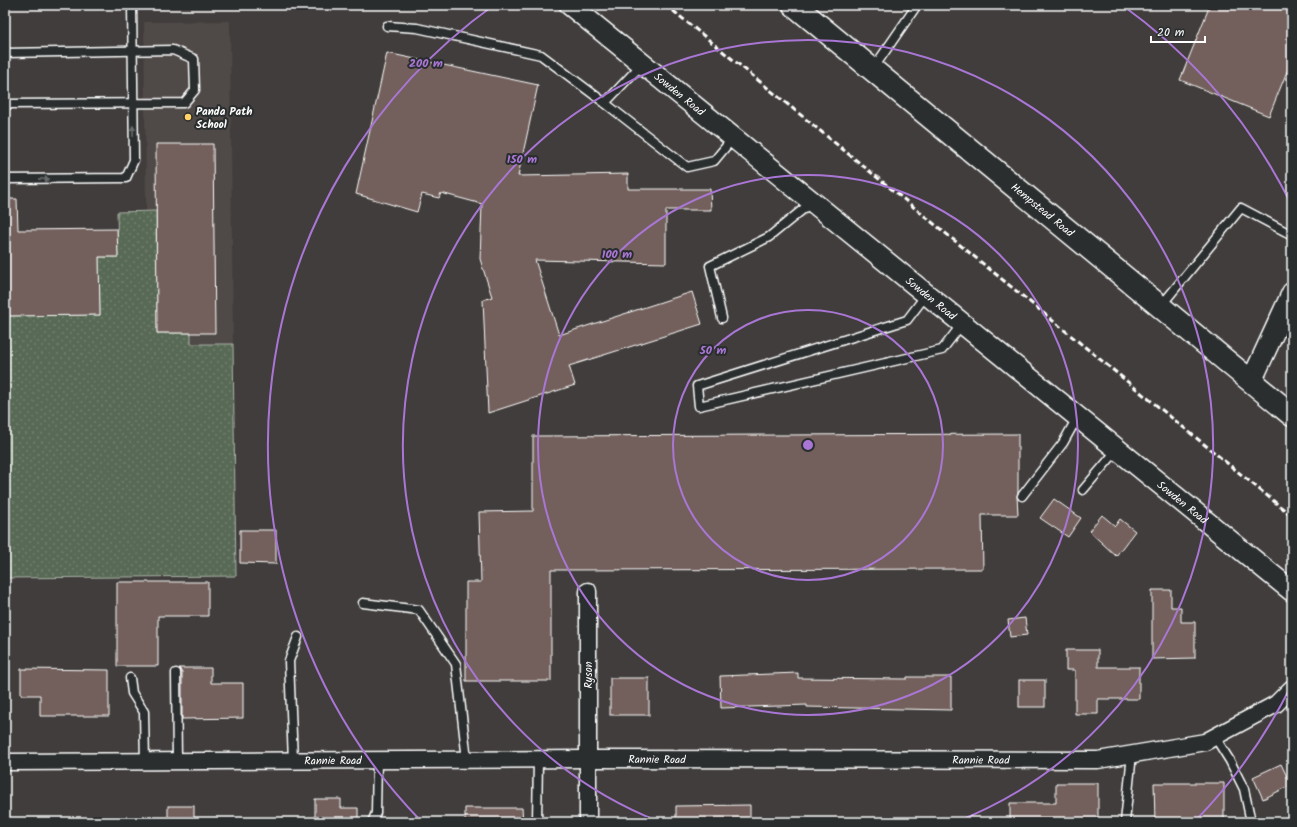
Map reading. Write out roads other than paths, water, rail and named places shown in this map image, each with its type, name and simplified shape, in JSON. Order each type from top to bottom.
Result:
[{"type":"main road","name":"Hempstead Road","points":[[794,5],[1292,415]]},
{"type":"street","name":"Sowden Road","points":[[570,5],[1292,591]]},
{"type":"street","points":[[1251,382],[1292,293]]},
{"type":"street","name":"Ryson","points":[[588,590],[588,822]]},
{"type":"street","name":"Rannie Road","points":[[5,762],[588,759],[1098,760],[1205,742],[1276,704],[1292,688]]},
{"type":"lane","points":[[5,180],[126,178],[134,160],[132,5]]},
{"type":"lane","points":[[873,70],[917,5]]},
{"type":"lane","points":[[387,26],[417,28],[541,56],[688,167],[714,161],[733,138]]},
{"type":"lane","points":[[5,53],[173,50],[194,59],[195,90],[184,103],[5,104]]},
{"type":"lane","points":[[605,103],[642,64]]},
{"type":"lane","points":[[722,318],[710,266],[769,237],[812,202]]},
{"type":"lane","points":[[1160,307],[1241,208],[1292,235]]},
{"type":"lane","points":[[927,294],[906,320],[697,386],[699,406],[942,350],[962,324]]},
{"type":"lane","points":[[1022,496],[1063,443],[1078,417]]},
{"type":"lane","points":[[1083,490],[1118,449]]},
{"type":"lane","points":[[363,603],[419,610],[456,664],[467,760]]},
{"type":"lane","points":[[293,761],[289,661],[298,637]]},
{"type":"lane","points":[[176,673],[177,761]]},
{"type":"lane","points":[[130,678],[132,693],[144,712],[145,762]]},
{"type":"lane","points":[[1214,737],[1230,761],[1244,789],[1251,822]]},
{"type":"lane","points":[[1125,822],[1132,754]]},
{"type":"lane","points":[[372,822],[376,813],[377,760]]},
{"type":"lane","points":[[537,822],[538,760]]},
{"type":"railway","points":[[666,5],[1292,516]]},
{"type":"place","name":"Panda Path School","points":[[188,117]]}]
